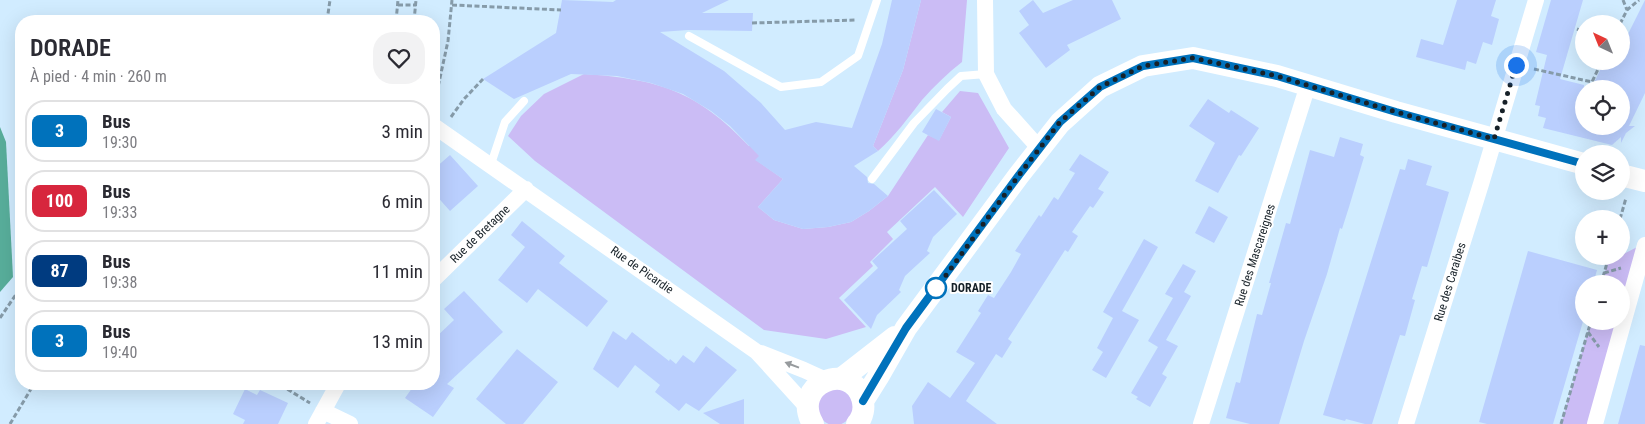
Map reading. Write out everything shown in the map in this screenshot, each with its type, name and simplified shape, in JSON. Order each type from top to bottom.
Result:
[{"type":"street","points":[[985,0],[986,74],[1004,109],[1040,149]]},
{"type":"street","name":"Rue des Caraibes","points":[[1406,424],[1536,0]]},
{"type":"street","points":[[864,415],[906,328],[1060,122],[1100,87],[1143,66],[1193,58],[1277,76],[1575,162]]},
{"type":"street","name":"Rue des Mascareignes","points":[[1201,424],[1308,85]]},
{"type":"street","name":"Rue de Picardie","points":[[441,124],[490,167],[526,189],[757,352],[834,380]]},
{"type":"street","points":[[1630,178],[1645,182]]},
{"type":"street","name":"Rue de Bretagne","points":[[440,273],[526,189]]},
{"type":"street","points":[[1595,424],[1645,245]]},
{"type":"street","points":[[808,418],[808,400],[815,388],[834,380],[906,328]]},
{"type":"street","name":"Rue de Picardie","points":[[757,352],[808,418]]},
{"type":"street","points":[[834,380],[848,382],[855,387],[860,393],[864,415]]},
{"type":"street","points":[[335,390],[320,418],[350,424]]},
{"type":"lane","points":[[689,36],[781,87],[821,82],[858,56],[876,0]]},
{"type":"lane","points":[[872,178],[914,123],[961,76],[986,74]]},
{"type":"lane","points":[[490,167],[505,122],[524,101]]},
{"type":"path","points":[[328,15],[330,0]]},
{"type":"path","points":[[397,15],[398,0]]},
{"type":"path","points":[[415,15],[416,0]]},
{"type":"path","points":[[440,78],[448,41],[452,0]]},
{"type":"path","points":[[1623,0],[1627,10]]},
{"type":"path","points":[[1624,15],[1627,10],[1640,0]]},
{"type":"path","points":[[398,5],[416,5]]},
{"type":"path","points":[[452,5],[561,10]]},
{"type":"path","points":[[752,23],[870,20]]},
{"type":"path","points":[[1516,65],[1592,82],[1598,70]]},
{"type":"path","points":[[441,124],[483,79]]},
{"type":"path","points":[[0,318],[15,296]]},
{"type":"path","points":[[1588,332],[1599,348]]},
{"type":"path","points":[[1561,424],[1588,332]]},
{"type":"path","points":[[10,424],[30,390]]},
{"type":"path","points":[[288,390],[320,418]]},
{"type":"shaded area","points":[[921,0],[967,0],[962,62],[931,90],[896,133],[878,151],[873,146],[903,70]]},
{"type":"shaded area","points":[[584,74],[634,80],[655,84],[675,91],[712,112],[749,146],[755,142],[764,153],[756,160],[783,179],[758,207],[774,220],[803,229],[828,227],[851,222],[888,196],[928,135],[939,140],[951,117],[942,112],[960,91],[978,93],[1009,148],[963,217],[935,187],[887,232],[893,239],[870,262],[873,266],[839,298],[866,327],[826,339],[764,330],[535,161],[508,136],[521,116],[544,94]]},
{"type":"shaded area","points":[[0,127],[6,142],[13,277],[0,292]]},
{"type":"shaded area","points":[[1645,243],[1630,297],[1630,275],[1604,275],[1607,265],[1630,265],[1630,251]]},
{"type":"shaded area","points":[[1588,330],[1621,330],[1595,424],[1561,424]]},
{"type":"shaded area","points":[[835,389],[847,395],[853,407],[847,419],[835,425],[823,419],[817,407],[823,395]]},
{"type":"building","points":[[562,0],[613,2],[616,0],[729,0],[702,13],[753,13],[752,31],[688,30],[660,32],[724,71],[761,103],[785,130],[816,122],[852,128],[882,44],[892,0],[921,0],[903,70],[873,146],[878,151],[854,166],[867,177],[868,183],[874,184],[888,196],[851,222],[828,227],[803,229],[774,220],[758,207],[783,179],[755,160],[759,156],[730,126],[711,111],[683,94],[651,83],[617,76],[571,74],[514,99],[483,79],[556,33]]},
{"type":"building","points":[[1033,0],[1043,13],[1073,0],[1112,0],[1121,19],[1067,45],[1070,50],[1046,68],[1019,33],[1029,25],[1019,11]]},
{"type":"building","points":[[1457,0],[1496,0],[1491,16],[1499,19],[1492,45],[1483,42],[1476,64],[1467,61],[1465,70],[1416,57],[1421,39],[1443,45]]},
{"type":"building","points":[[1551,0],[1583,0],[1579,15],[1575,15],[1575,27],[1560,79],[1575,83],[1575,135],[1625,135],[1621,143],[1621,137],[1612,145],[1543,128],[1546,118],[1538,116],[1540,106],[1535,105],[1547,55],[1536,52]]},
{"type":"building","points":[[1645,0],[1645,93],[1630,124],[1630,80],[1595,80],[1600,70],[1630,70],[1630,30]]},
{"type":"building","points":[[1208,99],[1229,113],[1231,110],[1259,128],[1241,156],[1239,155],[1218,193],[1195,181],[1215,143],[1189,126]]},
{"type":"building","points":[[936,109],[951,117],[939,141],[922,132]]},
{"type":"building","points":[[1340,137],[1363,144],[1360,155],[1364,157],[1279,424],[1250,424],[1226,418],[1236,382],[1240,383],[1257,314],[1262,315],[1286,223],[1290,224],[1310,150],[1334,157]]},
{"type":"building","points":[[1080,154],[1109,172],[1098,189],[1104,192],[1093,208],[1090,206],[1072,232],[1078,236],[1068,252],[1065,250],[1008,339],[1012,342],[1002,358],[996,354],[966,401],[997,424],[914,424],[912,406],[928,382],[950,398],[975,363],[956,352],[981,313],[978,311],[988,295],[994,298],[1011,272],[1021,254],[1015,251],[1039,215],[1041,217],[1054,197],[1058,200],[1075,173],[1069,170]]},
{"type":"building","points":[[450,155],[478,186],[450,211],[440,200],[440,164]]},
{"type":"building","points":[[1408,159],[1432,166],[1426,185],[1449,192],[1427,267],[1422,266],[1412,299],[1415,300],[1405,336],[1400,335],[1372,424],[1346,419],[1345,421],[1323,415],[1400,169],[1405,170]]},
{"type":"building","points":[[934,190],[957,214],[933,237],[927,251],[930,253],[905,276],[899,290],[901,292],[877,315],[871,329],[844,300],[878,268],[872,261],[907,229],[900,221]]},
{"type":"building","points":[[1209,206],[1228,217],[1214,243],[1195,233]]},
{"type":"building","points":[[522,221],[565,256],[559,263],[608,301],[587,327],[538,289],[527,303],[498,280],[525,247],[511,235]]},
{"type":"building","points":[[1144,239],[1158,247],[1122,311],[1139,320],[1106,378],[1092,370],[1103,352],[1097,348],[1113,318],[1103,312]]},
{"type":"building","points":[[1528,251],[1597,270],[1596,275],[1575,275],[1575,330],[1580,330],[1553,424],[1487,424],[1479,422]]},
{"type":"building","points":[[1183,264],[1196,271],[1184,292],[1191,296],[1166,340],[1178,346],[1162,374],[1167,377],[1150,407],[1136,399],[1138,397],[1131,393],[1158,347],[1148,341],[1173,298],[1165,294]]},
{"type":"building","points":[[464,291],[503,332],[447,384],[454,388],[433,417],[405,398],[411,390],[440,390],[440,333],[454,320],[444,309]]},
{"type":"building","points":[[613,331],[626,340],[632,332],[669,361],[670,359],[676,364],[683,355],[694,363],[706,346],[737,370],[699,411],[686,403],[679,411],[655,392],[660,385],[635,365],[618,388],[593,369]]},
{"type":"building","points":[[1640,345],[1645,346],[1645,424],[1618,424]]},
{"type":"building","points":[[517,349],[558,382],[523,424],[506,424],[476,399]]},
{"type":"building","points":[[245,390],[257,395],[260,390],[288,403],[278,424],[243,424],[245,420],[233,414]]},
{"type":"building","points":[[744,399],[744,424],[720,424],[703,413]]},
{"type":"bus line","name":"3","points":[[863,401],[906,328],[1060,122],[1100,87],[1143,66],[1193,58],[1277,76],[1396,112],[1575,162]]},
{"type":"place","name":"DORADE","points":[[936,288]]},
{"type":"route","points":[[936,288],[1060,122],[1100,87],[1143,66],[1193,58],[1277,76],[1494,139],[1516,65]]}]
